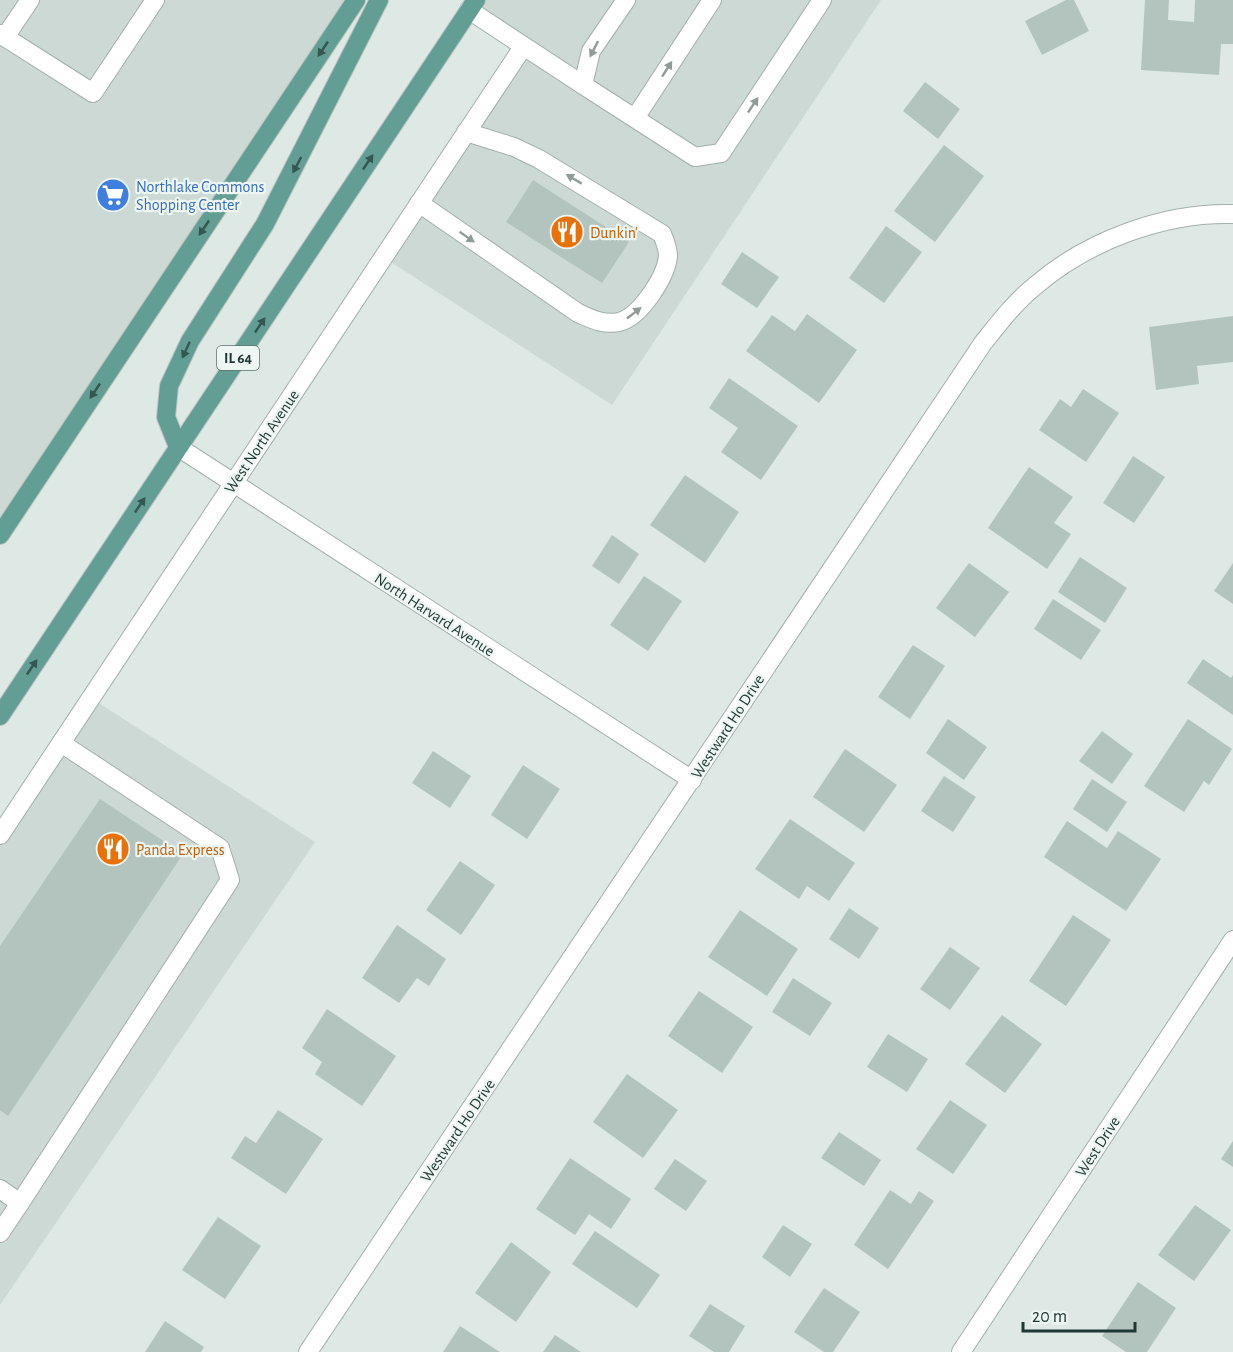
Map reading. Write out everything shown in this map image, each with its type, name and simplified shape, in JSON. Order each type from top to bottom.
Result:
[{"type":"main road","points":[[0,535],[356,0]]},
{"type":"main road","points":[[178,447],[166,417],[169,386],[190,341],[265,224],[380,0]]},
{"type":"main road","name":"IL 64","points":[[0,716],[472,5]]},
{"type":"street","points":[[30,0],[2,35],[93,93],[155,0]]},
{"type":"street","points":[[583,85],[591,51],[626,0]]},
{"type":"street","points":[[635,118],[712,0]]},
{"type":"street","points":[[472,5],[523,47],[695,157],[721,153],[822,0]]},
{"type":"street","name":"West North Avenue","points":[[0,835],[523,47]]},
{"type":"street","points":[[419,203],[578,313],[606,323],[632,316],[642,306],[663,274],[668,257],[662,234],[539,159],[514,147],[466,132]]},
{"type":"street","name":"Westward Ho Drive","points":[[308,1352],[692,780],[947,393],[1006,314],[1035,285],[1071,260],[1120,234],[1174,220],[1215,214],[1233,214]]},
{"type":"street","name":"North Harvard Avenue","points":[[178,447],[692,780]]},
{"type":"street","points":[[0,1233],[230,880],[220,848],[61,744]]},
{"type":"street","name":"West Drive","points":[[961,1352],[1233,940]]},
{"type":"street","points":[[0,1189],[20,1203]]},
{"type":"shaded area","name":"Northlake Commons Shopping Center","points":[[0,0],[356,0],[0,535]]},
{"type":"shaded area","points":[[476,0],[881,0],[612,405],[383,257],[522,47],[469,10]]},
{"type":"shaded area","points":[[91,698],[315,842],[0,1305],[0,835]]},
{"type":"building","points":[[1066,0],[1074,0],[1089,31],[1042,55],[1025,21]]},
{"type":"building","points":[[1145,0],[1169,0],[1168,20],[1194,22],[1195,0],[1233,0],[1233,44],[1221,44],[1219,75],[1141,70]]},
{"type":"building","points":[[925,82],[960,109],[938,139],[903,111]]},
{"type":"building","points":[[944,145],[984,176],[935,242],[894,211]]},
{"type":"building","name":"Dunkin'","points":[[533,180],[629,242],[602,283],[506,222]]},
{"type":"building","points":[[886,226],[922,252],[884,303],[849,278]]},
{"type":"building","points":[[742,252],[779,277],[757,308],[721,284]]},
{"type":"building","points":[[807,314],[857,350],[819,403],[746,351],[772,315],[795,331]]},
{"type":"building","points":[[1233,316],[1233,362],[1197,366],[1199,384],[1156,390],[1149,327]]},
{"type":"building","points":[[729,378],[798,426],[761,480],[721,452],[738,428],[709,408]]},
{"type":"building","points":[[1083,389],[1119,413],[1086,462],[1039,430],[1060,399],[1071,407]]},
{"type":"building","points":[[1133,456],[1165,477],[1134,523],[1103,503]]},
{"type":"building","points":[[1029,467],[1073,497],[1054,523],[1071,534],[1047,569],[988,528]]},
{"type":"building","points":[[685,475],[739,512],[705,563],[650,525]]},
{"type":"building","points":[[612,535],[639,554],[619,584],[592,566]]},
{"type":"building","points":[[1080,557],[1127,588],[1105,623],[1058,592]]},
{"type":"building","points":[[969,563],[1009,592],[975,637],[936,608]]},
{"type":"building","points":[[1233,563],[1233,604],[1214,591]]},
{"type":"building","points":[[644,576],[682,601],[648,651],[610,625]]},
{"type":"building","points":[[1053,599],[1101,630],[1081,660],[1034,629]]},
{"type":"building","points":[[913,645],[945,666],[910,719],[878,697]]},
{"type":"building","points":[[1203,659],[1231,678],[1233,675],[1233,715],[1187,683]]},
{"type":"building","points":[[948,719],[987,747],[964,780],[926,753]]},
{"type":"building","points":[[1188,719],[1232,749],[1209,785],[1204,781],[1184,812],[1144,786]]},
{"type":"building","points":[[1102,731],[1133,754],[1112,784],[1079,761]]},
{"type":"building","points":[[845,749],[897,785],[864,832],[813,797]]},
{"type":"building","points":[[433,751],[471,776],[450,808],[412,783]]},
{"type":"building","points":[[523,765],[560,789],[527,839],[491,815]]},
{"type":"building","points":[[944,776],[976,797],[953,832],[921,811]]},
{"type":"building","points":[[1092,779],[1127,802],[1107,832],[1073,809]]},
{"type":"building","points":[[100,799],[183,854],[8,1116],[0,1110],[0,946]]},
{"type":"building","points":[[790,819],[855,863],[829,901],[807,886],[799,899],[755,869]]},
{"type":"building","points":[[1067,821],[1107,848],[1118,831],[1161,859],[1126,911],[1044,857]]},
{"type":"building","points":[[460,861],[495,885],[461,935],[426,910]]},
{"type":"building","points":[[849,908],[879,928],[859,959],[829,939]]},
{"type":"building","points":[[740,910],[798,949],[767,996],[708,957]]},
{"type":"building","points":[[1073,915],[1111,940],[1066,1006],[1029,981]]},
{"type":"building","points":[[397,925],[446,959],[429,986],[417,978],[399,1003],[362,978]]},
{"type":"building","points":[[950,947],[980,968],[950,1010],[920,989]]},
{"type":"building","points":[[793,978],[832,1003],[810,1036],[772,1012]]},
{"type":"building","points":[[699,991],[753,1027],[722,1073],[668,1036]]},
{"type":"building","points":[[327,1009],[396,1056],[362,1106],[315,1074],[322,1062],[302,1048]]},
{"type":"building","points":[[1002,1015],[1042,1044],[1005,1093],[965,1064]]},
{"type":"building","points":[[888,1034],[928,1059],[907,1092],[867,1067]]},
{"type":"building","points":[[627,1074],[678,1110],[643,1158],[593,1122]]},
{"type":"building","points":[[950,1100],[987,1125],[953,1174],[916,1149]]},
{"type":"building","points":[[278,1110],[323,1139],[286,1194],[231,1158],[245,1136],[256,1143]]},
{"type":"building","points":[[839,1132],[881,1160],[864,1186],[821,1158]]},
{"type":"building","points":[[1233,1141],[1233,1167],[1221,1159]]},
{"type":"building","points":[[570,1158],[631,1199],[611,1229],[589,1214],[575,1235],[536,1209]]},
{"type":"building","points":[[675,1159],[707,1181],[686,1211],[654,1189]]},
{"type":"building","points":[[890,1190],[911,1204],[919,1191],[934,1201],[888,1269],[854,1245]]},
{"type":"building","points":[[1195,1205],[1231,1230],[1194,1281],[1158,1255]]},
{"type":"building","points":[[218,1217],[261,1246],[225,1299],[182,1270]]},
{"type":"building","points":[[783,1225],[812,1244],[790,1277],[762,1257]]},
{"type":"building","points":[[595,1231],[660,1275],[637,1308],[572,1264]]},
{"type":"building","points":[[511,1242],[551,1272],[516,1322],[475,1293]]},
{"type":"building","points":[[1138,1282],[1176,1308],[1147,1352],[1126,1352],[1102,1336]]},
{"type":"building","points":[[824,1288],[860,1312],[833,1352],[824,1352],[794,1332]]},
{"type":"building","points":[[710,1304],[745,1326],[729,1352],[714,1352],[689,1336]]},
{"type":"building","points":[[165,1321],[204,1347],[201,1352],[145,1352]]},
{"type":"building","points":[[460,1326],[500,1352],[443,1352]]},
{"type":"building","points":[[555,1335],[581,1352],[543,1352]]},
{"type":"place","name":"Northlake Commons Shopping Center","points":[[113,195]]},
{"type":"place","name":"Dunkin'","points":[[567,232]]},
{"type":"place","name":"Panda Express","points":[[113,849]]}]
